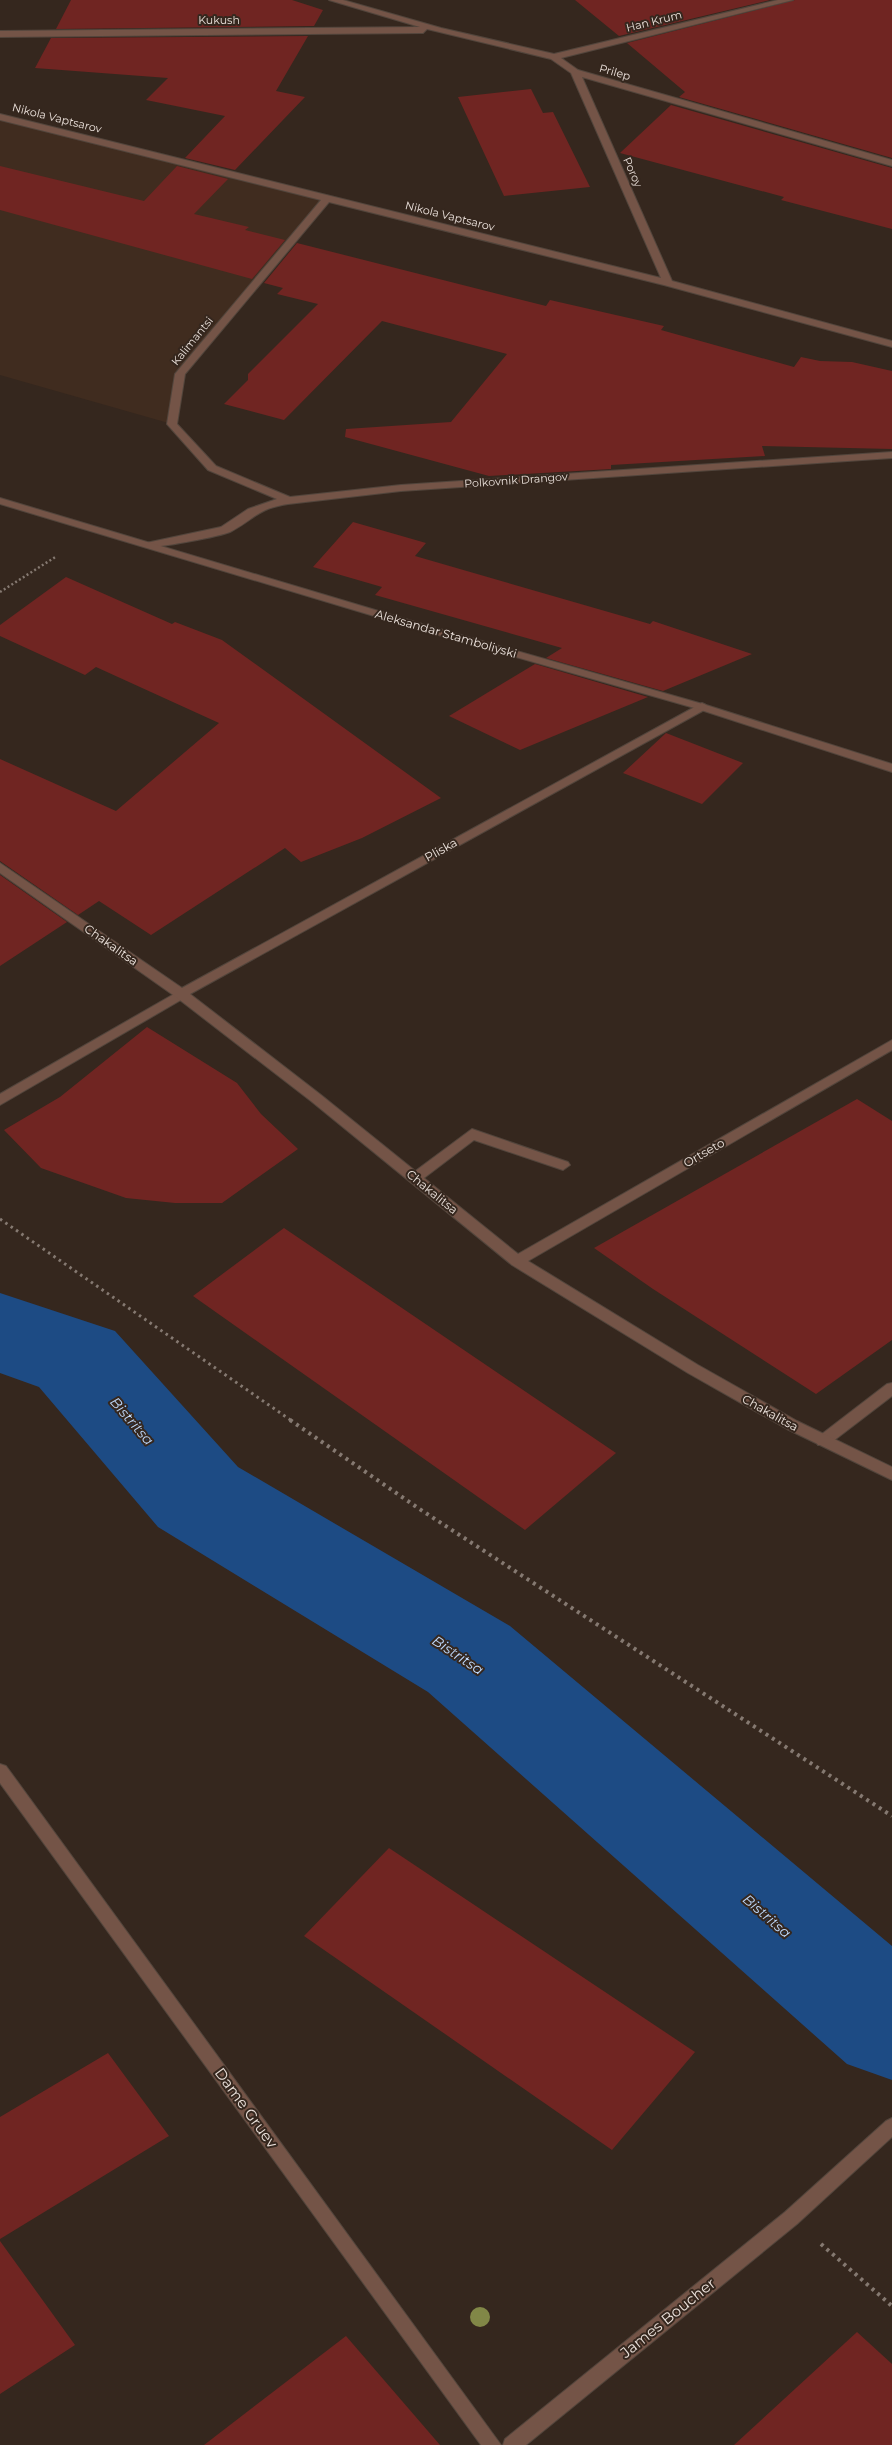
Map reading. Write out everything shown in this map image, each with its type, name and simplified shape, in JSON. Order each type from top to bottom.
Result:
[{"type":"street","name":"Prilep","points":[[333,0],[439,30],[554,57],[575,72],[892,163]]},
{"type":"street","name":"Han Krum","points":[[554,57],[789,0]]},
{"type":"street","name":"Kukush","points":[[0,34],[439,30]]},
{"type":"street","name":"Poroy","points":[[575,72],[668,283]]},
{"type":"street","name":"Nikola Vaptsarov","points":[[0,117],[668,283],[892,344]]},
{"type":"street","name":"Kalimantsi","points":[[288,501],[212,468],[172,424],[180,374],[327,198]]},
{"type":"street","name":"Polkovnik Drangov","points":[[150,545],[226,530],[252,511],[268,504],[288,501],[401,488],[892,455]]},
{"type":"street","name":"Aleksandar Stamboliyski","points":[[0,501],[418,626],[702,707],[892,768]]},
{"type":"street","name":"Pliska","points":[[0,1100],[181,994],[702,707]]},
{"type":"street","name":"Chakalitsa","points":[[0,867],[181,994],[316,1098],[517,1261],[693,1369],[823,1441],[892,1474]]},
{"type":"street","name":"Ortseto","points":[[517,1261],[892,1044]]},
{"type":"street","points":[[416,1178],[472,1134],[563,1164]]},
{"type":"street","points":[[823,1441],[892,1388]]},
{"type":"street","name":"Dame Gruev","points":[[0,1771],[492,2445]]},
{"type":"street","name":"James Boucher","points":[[512,2445],[791,2218],[892,2126]]},
{"type":"path","points":[[0,592],[97,530]]},
{"type":"path","points":[[0,1219],[418,1508],[892,1816]]},
{"type":"path","points":[[791,2218],[892,2306]]},
{"type":"shaded area","points":[[0,117],[327,198],[180,374],[172,424],[0,375]]},
{"type":"building","points":[[71,0],[292,0],[323,10],[314,26],[56,29]]},
{"type":"building","points":[[575,0],[770,0],[619,36]]},
{"type":"building","points":[[795,0],[892,0],[892,158],[679,97],[685,92],[627,43]]},
{"type":"building","points":[[308,36],[276,91],[305,97],[235,170],[185,158],[225,116],[146,100],[168,78],[35,68],[51,38]]},
{"type":"building","points":[[531,89],[543,113],[553,112],[590,187],[504,196],[458,97]]},
{"type":"building","points":[[671,105],[892,168],[892,229],[781,200],[784,197],[620,153]]},
{"type":"building","points":[[0,166],[144,201],[177,166],[228,179],[194,214],[249,227],[245,230],[285,240],[252,279],[0,210]]},
{"type":"building","points":[[297,243],[546,306],[550,300],[664,326],[661,330],[794,367],[801,357],[820,361],[852,362],[892,371],[892,449],[762,446],[765,456],[611,465],[611,469],[489,476],[345,437],[346,429],[451,422],[507,354],[382,321],[284,420],[224,404],[248,380],[248,374],[318,304],[277,294],[283,288],[264,283]]},
{"type":"building","points":[[353,522],[426,543],[415,556],[650,624],[653,621],[752,654],[663,691],[546,658],[562,648],[375,595],[382,587],[313,567]]},
{"type":"building","points":[[66,577],[172,624],[175,622],[222,640],[441,798],[362,838],[301,862],[285,848],[151,935],[99,901],[78,915],[0,861],[0,759],[116,811],[219,723],[96,667],[85,675],[0,636],[0,625]]},
{"type":"building","points":[[535,664],[648,697],[520,750],[449,716]]},
{"type":"building","points":[[666,733],[743,763],[702,804],[623,773]]},
{"type":"building","points":[[0,875],[67,922],[0,966]]},
{"type":"building","points":[[147,1027],[237,1083],[261,1114],[298,1149],[222,1203],[175,1203],[126,1198],[41,1168],[4,1130],[60,1097]]},
{"type":"building","points":[[857,1099],[892,1121],[892,1340],[816,1394],[653,1289],[594,1248]]},
{"type":"building","points":[[284,1228],[616,1453],[525,1530],[193,1296]]},
{"type":"building","points":[[389,1848],[695,2052],[612,2150],[304,1936]]},
{"type":"building","points":[[108,2053],[169,2136],[0,2239],[0,2117]]},
{"type":"building","points":[[0,2241],[75,2345],[0,2394]]},
{"type":"building","points":[[857,2332],[892,2364],[892,2445],[734,2445]]},
{"type":"building","points":[[346,2336],[440,2445],[204,2445]]},
{"type":"waterway","name":"Bistritsa","points":[[0,1332],[77,1359],[198,1497],[469,1659],[892,2024]]}]
